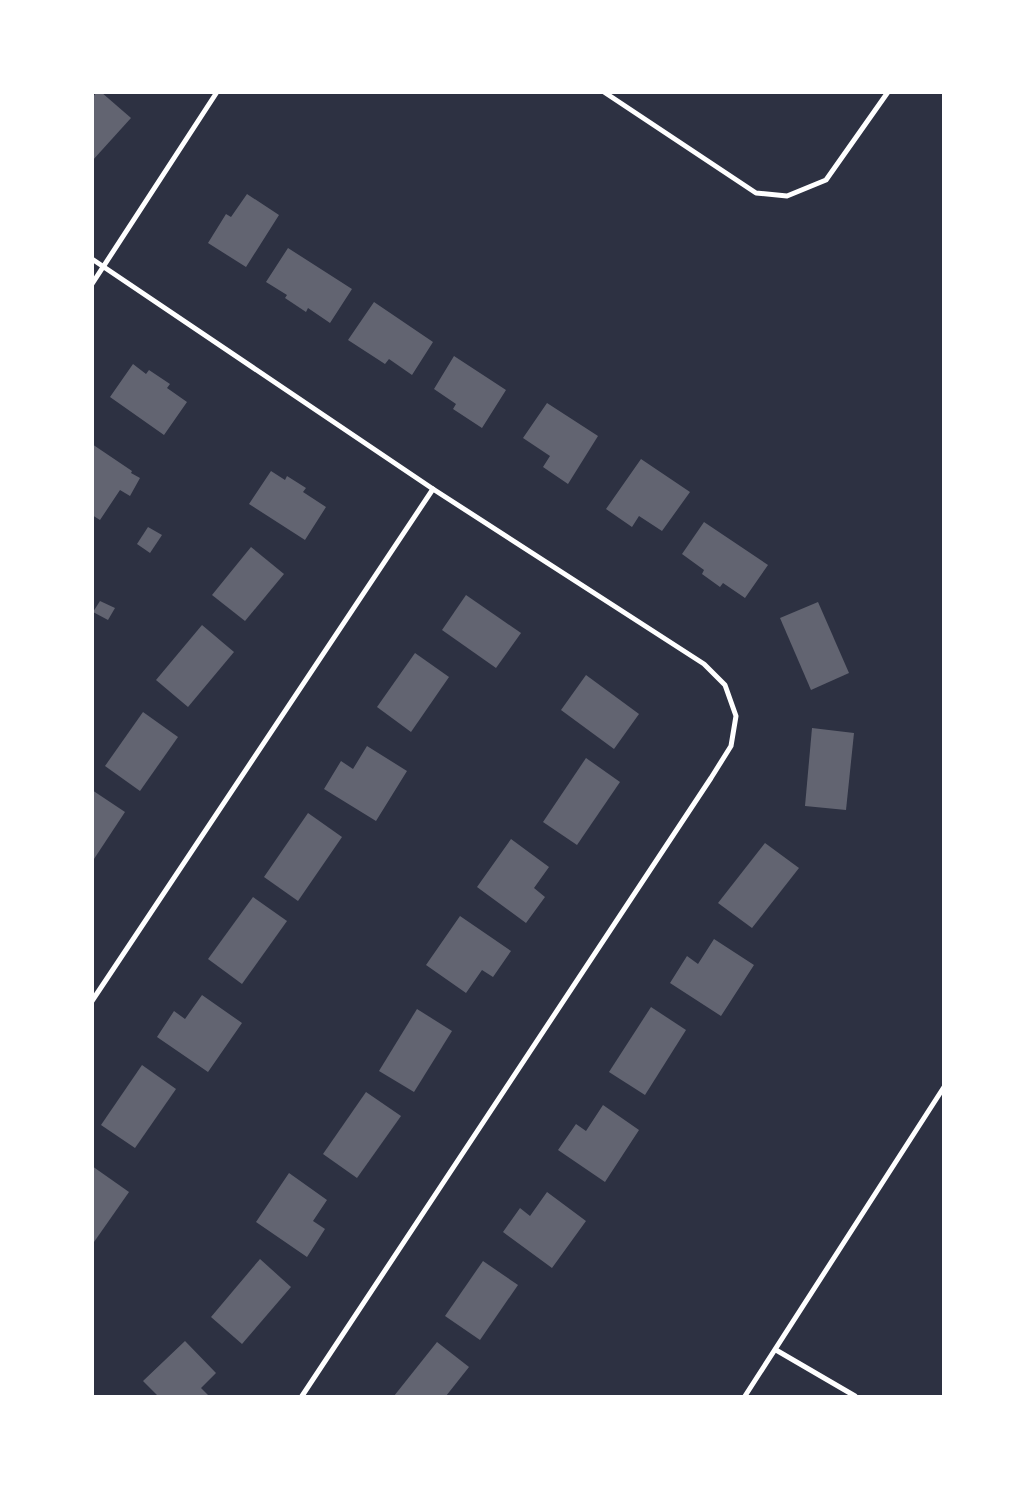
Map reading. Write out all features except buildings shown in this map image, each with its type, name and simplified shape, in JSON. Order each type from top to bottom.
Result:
[{"type":"street","points":[[92,284],[217,92]]},
{"type":"street","points":[[604,92],[756,193],[787,196],[826,180],[888,92]]},
{"type":"street","points":[[92,259],[433,489],[704,664],[725,685],[736,716],[730,746],[711,778],[302,1396]]},
{"type":"street","points":[[92,1001],[433,489]]},
{"type":"street","points":[[745,1396],[944,1087]]},
{"type":"street","points":[[776,1350],[855,1396]]}]
